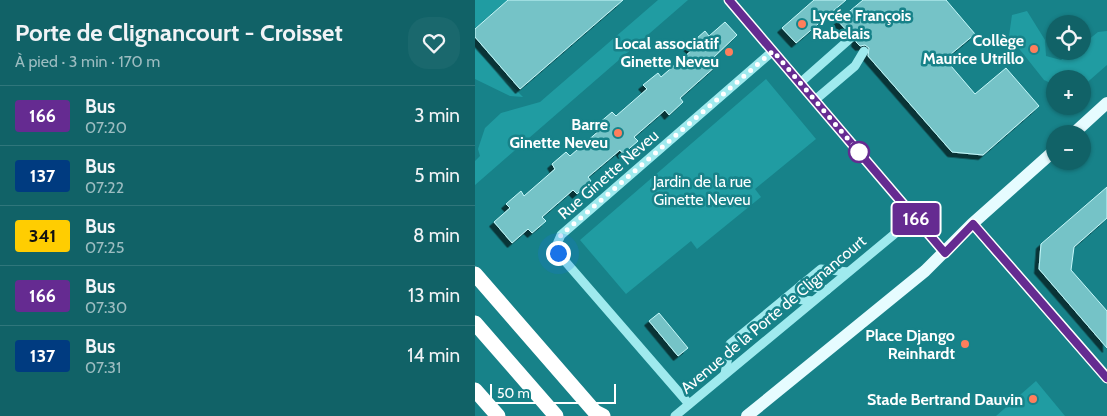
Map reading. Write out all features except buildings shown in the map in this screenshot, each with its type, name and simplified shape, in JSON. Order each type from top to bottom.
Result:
[{"type":"highway","points":[[475,274],[595,412],[603,416]]},
{"type":"highway","points":[[475,322],[556,416]]},
{"type":"highway","points":[[475,390],[498,416]]},
{"type":"main road","points":[[1083,125],[1107,103]]},
{"type":"main road","points":[[747,416],[945,253],[973,224],[1046,158]]},
{"type":"street","points":[[729,0],[945,253]]},
{"type":"street","points":[[800,83],[852,37]]},
{"type":"street","name":"Rue Ginette Neveu","points":[[689,404],[558,253],[557,244],[561,235],[773,51]]},
{"type":"street","points":[[815,100],[855,66],[864,51]]},
{"type":"street","name":"Avenue de la Porte de Clignancourt","points":[[675,416],[915,217]]},
{"type":"street","points":[[973,224],[1107,378]]},
{"type":"street","points":[[725,374],[729,344],[821,269],[848,272]]},
{"type":"street","points":[[803,284],[827,290]]},
{"type":"street","points":[[786,298],[813,301]]},
{"type":"green space","points":[[475,0],[508,0],[475,29]]},
{"type":"green space","points":[[658,0],[688,0],[475,185],[475,161],[480,156],[478,149],[485,128],[501,113],[540,102]]},
{"type":"green space","points":[[1027,11],[1045,40],[1046,60],[1091,60],[1091,38],[1098,32],[1107,31],[1107,65],[1091,79],[1091,70],[1046,70],[1046,81],[1044,80],[1009,36],[1012,15]]},
{"type":"green space","points":[[475,49],[523,97],[510,96],[475,79]]},
{"type":"green space","name":"Jardin de la rue Ginette Neveu","points":[[766,79],[816,139],[755,189],[761,197],[697,249],[691,241],[626,294],[580,240]]},
{"type":"green space","name":"Stade Bertrand Dauvin","points":[[1036,381],[1065,416],[996,416]]},
{"type":"bus line","name":"166","points":[[729,0],[945,253],[973,224],[1107,378]]},
{"type":"place","name":"Lycée François Rabelais","points":[[802,24]]},
{"type":"place","name":"Collège Maurice Utrillo","points":[[1034,49]]},
{"type":"place","name":"Local associatif Ginette Neveu","points":[[729,52]]},
{"type":"place","name":"Barre Ginette Neveu","points":[[618,133]]},
{"type":"place","name":"Place Django Reinhardt","points":[[965,344]]},
{"type":"place","name":"Stade Bertrand Dauvin","points":[[1033,399]]},
{"type":"route","points":[[558,253],[557,244],[561,235],[773,51],[859,152]]}]
